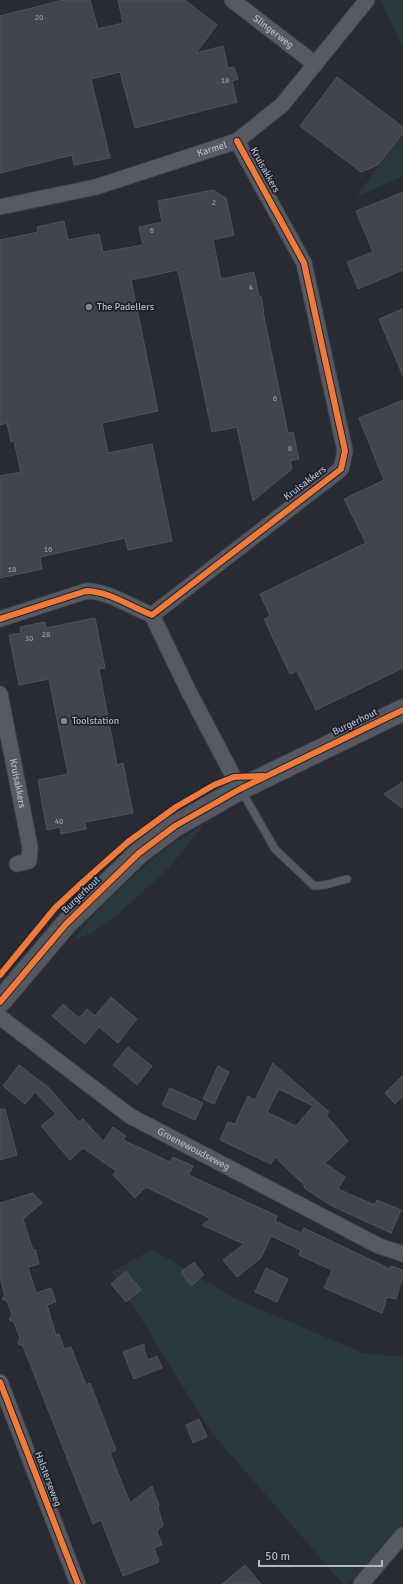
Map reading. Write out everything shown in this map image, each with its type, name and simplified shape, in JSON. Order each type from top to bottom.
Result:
[{"type":"street","name":"Slingerweg","points":[[232,0],[314,64]]},
{"type":"street","name":"Karmel","points":[[0,207],[96,187],[237,141],[282,105],[367,0]]},
{"type":"street","name":"Kruisakkers","points":[[152,614],[341,470],[345,451],[304,263],[237,141]]},
{"type":"street","points":[[0,619],[86,591],[98,591],[152,614],[188,690],[240,789]]},
{"type":"street","name":"Kruisakkers","points":[[0,694],[30,847],[29,862],[17,864]]},
{"type":"street","name":"Burgerhout","points":[[0,1002],[66,924],[139,853],[175,826],[240,789],[403,710]]},
{"type":"street","name":"Groenewoudseweg","points":[[0,1017],[130,1116],[379,1246],[403,1254]]},
{"type":"street","name":"Halsterseweg","points":[[0,1382],[78,1584]]},
{"type":"street","points":[[361,1584],[403,1535]]},
{"type":"lane","points":[[240,789],[275,849],[314,886],[325,885],[347,879]]},
{"type":"shaded area","points":[[381,0],[403,0],[403,49]]},
{"type":"shaded area","points":[[403,133],[403,176],[356,197]]},
{"type":"shaded area","points":[[203,825],[169,868],[118,914],[91,934],[73,940],[117,891],[133,876],[167,848]]},
{"type":"shaded area","points":[[152,1249],[234,1298],[363,1353],[403,1357],[403,1524],[349,1584],[343,1584],[211,1432],[112,1272]]},
{"type":"building","points":[[63,0],[90,0],[98,29],[123,23],[118,0],[185,0],[217,25],[196,53],[223,46],[228,68],[234,67],[238,79],[232,81],[237,102],[135,128],[120,72],[91,79],[110,158],[74,165],[72,155],[0,173],[0,16]]},
{"type":"building","points":[[337,77],[403,127],[403,133],[378,165],[361,172],[300,126]]},
{"type":"building","points":[[213,190],[226,198],[234,235],[213,240],[221,279],[254,272],[259,297],[261,296],[288,433],[293,432],[299,459],[290,461],[292,469],[253,501],[237,427],[212,432],[178,270],[131,280],[158,411],[102,423],[108,453],[152,444],[172,541],[128,550],[125,538],[40,557],[42,569],[0,578],[0,476],[21,472],[14,441],[11,442],[7,423],[0,425],[0,240],[38,232],[37,227],[64,221],[68,240],[99,234],[103,252],[143,245],[139,227],[162,222],[158,201]]},
{"type":"building","points":[[403,192],[403,270],[358,289],[347,262],[373,252],[356,211]]},
{"type":"building","points":[[403,309],[403,376],[379,319]]},
{"type":"building","points":[[403,400],[403,668],[316,710],[297,671],[290,674],[264,619],[270,616],[260,594],[366,543],[344,499],[384,480],[359,418]]},
{"type":"building","points":[[95,618],[105,668],[99,669],[117,765],[123,763],[133,813],[85,822],[86,829],[61,834],[60,827],[47,830],[38,780],[68,774],[49,679],[19,685],[9,635],[21,633],[20,627],[45,622],[46,628]]},
{"type":"building","points":[[403,782],[403,809],[384,794]]},
{"type":"building","points":[[111,997],[137,1019],[118,1043],[99,1027],[85,1044],[52,1016],[63,1004],[79,1018],[87,1009],[95,1016]]},
{"type":"building","points":[[128,1047],[152,1066],[137,1085],[113,1065]]},
{"type":"building","points":[[273,1063],[329,1112],[326,1115],[348,1141],[325,1163],[345,1177],[338,1189],[375,1205],[377,1200],[401,1210],[391,1233],[332,1206],[304,1188],[305,1186],[275,1157],[271,1164],[220,1140],[228,1122],[235,1124],[248,1096],[255,1100]],"holes":[[[279,1089],[313,1106],[296,1126],[267,1112]]]},
{"type":"building","points":[[19,1065],[48,1087],[79,1122],[83,1119],[103,1141],[113,1127],[126,1136],[123,1140],[170,1162],[173,1157],[193,1166],[189,1175],[277,1216],[275,1221],[301,1233],[304,1228],[390,1269],[391,1266],[403,1270],[403,1277],[396,1299],[387,1297],[382,1313],[324,1288],[332,1270],[299,1255],[301,1250],[271,1236],[261,1258],[237,1277],[223,1260],[244,1244],[202,1225],[211,1219],[146,1187],[135,1198],[113,1175],[116,1171],[83,1148],[70,1160],[41,1126],[56,1114],[35,1092],[25,1104],[3,1086]]},
{"type":"building","points":[[218,1066],[229,1072],[214,1104],[203,1099]]},
{"type":"building","points":[[403,1075],[403,1096],[395,1104],[385,1093]]},
{"type":"building","points":[[170,1088],[203,1103],[195,1120],[162,1105]]},
{"type":"building","points":[[0,1109],[5,1109],[17,1155],[0,1160]]},
{"type":"building","points":[[33,1193],[42,1203],[23,1219],[33,1250],[35,1249],[39,1264],[28,1267],[36,1293],[51,1288],[56,1302],[47,1305],[56,1335],[59,1334],[64,1349],[71,1347],[86,1385],[90,1383],[116,1450],[110,1453],[130,1503],[152,1486],[159,1506],[163,1526],[157,1531],[162,1545],[154,1548],[159,1562],[123,1576],[101,1520],[93,1524],[23,1346],[18,1344],[20,1338],[14,1322],[9,1320],[12,1315],[7,1301],[2,1299],[5,1295],[0,1278],[0,1203]]},
{"type":"building","points":[[194,1262],[204,1275],[191,1286],[181,1272]]},
{"type":"building","points":[[266,1268],[288,1279],[277,1302],[255,1292]]},
{"type":"building","points":[[126,1271],[141,1290],[126,1302],[111,1284]]},
{"type":"building","points":[[144,1344],[144,1350],[148,1360],[157,1356],[162,1368],[134,1379],[123,1352]]},
{"type":"building","points":[[199,1419],[207,1437],[193,1443],[186,1425]]},
{"type":"building","points":[[245,1565],[261,1584],[222,1584]]},
{"type":"cycle path","points":[[0,619],[86,591],[111,596],[152,615],[341,469],[345,451],[304,263],[237,141]]},
{"type":"cycle path","points":[[0,1002],[66,924],[139,853],[175,826],[240,789],[403,710]]},
{"type":"cycle path","points":[[0,975],[55,908],[128,842],[176,807],[214,785],[234,777],[264,776]]},
{"type":"cycle path","points":[[0,1382],[78,1584]]},
{"type":"place","name":"The Padellers","points":[[89,307]]},
{"type":"place","name":"Toolstation","points":[[64,721]]}]
